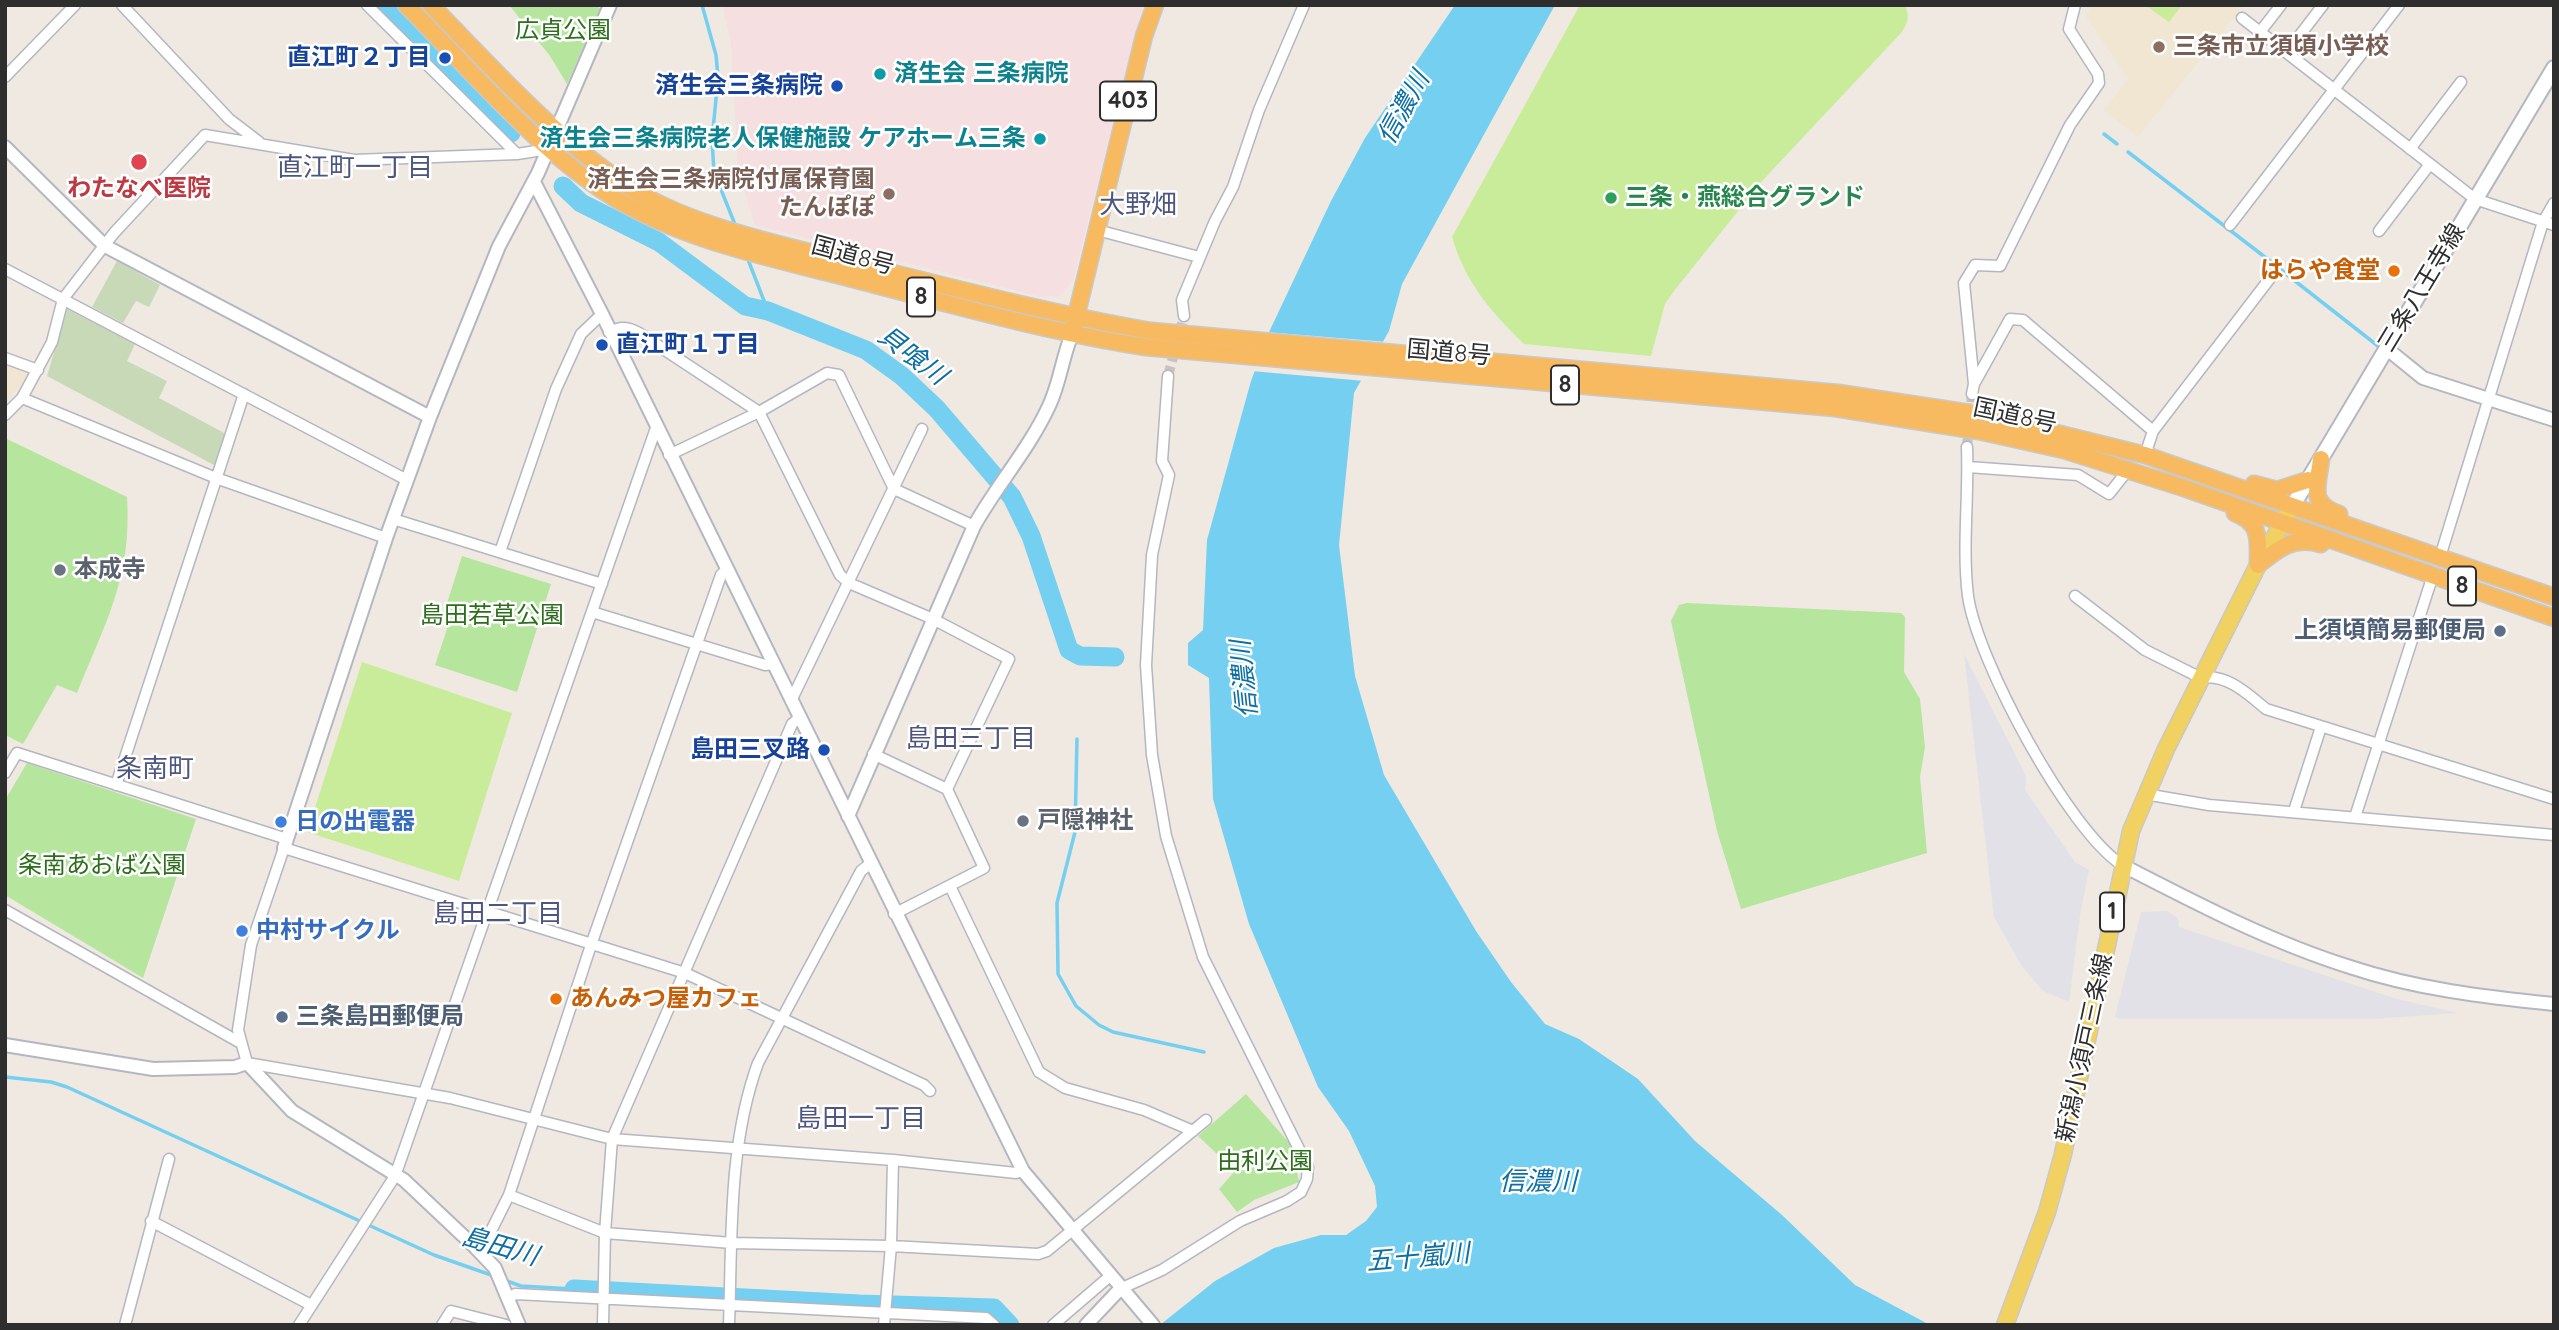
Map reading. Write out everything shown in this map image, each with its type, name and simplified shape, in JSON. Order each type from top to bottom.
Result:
[{"type":"highway","name":"国道8号","points":[[406,5],[549,149],[616,199],[658,220],[769,240],[1076,317],[1211,347]]},
{"type":"highway","name":"国道8号","points":[[430,5],[555,132],[627,186],[705,230],[770,257],[1072,334],[1211,347],[1811,390],[1921,412],[2052,447],[2184,488],[2554,618]]},
{"type":"highway","name":"403","points":[[1072,334],[1144,36],[1155,5]]},
{"type":"highway","name":"国道8号","points":[[1921,412],[1983,415],[2145,455],[2554,597]]},
{"type":"highway","points":[[2321,459],[2317,487],[2321,506],[2371,525],[2398,543]]},
{"type":"highway","points":[[2212,479],[2226,475],[2277,490],[2308,480]]},
{"type":"highway","points":[[2184,488],[2195,500],[2252,521],[2258,534],[2258,565]]},
{"type":"highway","points":[[2258,565],[2281,547],[2306,540],[2352,554],[2371,553]]},
{"type":"main road","name":"三条八王寺線","points":[[2292,507],[2554,68]]},
{"type":"main road","name":"新潟小須戸三条線","points":[[2004,1325],[2047,1212],[2070,1124],[2122,865],[2145,794],[2258,565],[2292,507]]},
{"type":"street","points":[[5,77],[75,5]]},
{"type":"street","points":[[122,5],[229,119],[259,142]]},
{"type":"street","points":[[367,5],[517,154]]},
{"type":"street","points":[[1184,316],[1182,300],[1199,257],[1233,187],[1259,110],[1304,5]]},
{"type":"street","points":[[2075,5],[2069,29],[2098,74],[2099,83],[2070,125],[2000,266],[1975,265],[1964,283],[1973,389],[2010,319],[2023,320],[2153,431]]},
{"type":"street","points":[[2260,32],[2281,5]]},
{"type":"street","points":[[2287,52],[2323,5]]},
{"type":"street","points":[[2230,225],[2399,5]]},
{"type":"street","points":[[519,1325],[495,1268],[404,1180],[292,1111],[247,1063],[239,1042],[238,1030],[251,945],[386,538],[430,416],[499,246],[534,182],[608,7]]},
{"type":"street","points":[[2242,18],[2475,199],[2548,223]]},
{"type":"street","points":[[2410,149],[2461,82]]},
{"type":"street","points":[[5,415],[22,398],[52,342],[63,299],[105,246],[205,135],[354,160],[517,154],[549,149]]},
{"type":"street","points":[[5,148],[105,246],[430,416]]},
{"type":"street","points":[[2379,230],[2430,164]]},
{"type":"street","points":[[534,182],[602,314],[894,914],[1023,1171],[1153,1325]]},
{"type":"street","points":[[2440,557],[2488,400],[2554,203]]},
{"type":"street","points":[[1097,230],[1199,257]]},
{"type":"street","points":[[5,269],[407,480]]},
{"type":"street","points":[[2145,455],[2153,431],[2274,274]]},
{"type":"street","points":[[500,552],[556,389],[581,334],[602,314]]},
{"type":"street","points":[[609,332],[618,328],[639,332],[759,412],[840,575],[849,583],[933,620],[1009,659],[947,789]]},
{"type":"street","points":[[848,816],[974,526],[989,499],[1029,444],[1048,407],[1072,334]]},
{"type":"street","points":[[2386,348],[2423,378],[2554,420]]},
{"type":"street","points":[[5,358],[38,370]]},
{"type":"street","points":[[670,455],[759,412],[827,373],[839,376],[894,489],[974,526]]},
{"type":"street","points":[[1086,1325],[1120,1289],[1162,1270],[1240,1221],[1287,1201],[1301,1192],[1307,1179],[1308,1167],[1203,957],[1166,836],[1152,755],[1146,665],[1152,555],[1169,475],[1162,461],[1168,376]]},
{"type":"street","points":[[116,785],[244,394]]},
{"type":"street","points":[[22,398],[216,478],[386,538]]},
{"type":"street","points":[[299,1325],[395,1176],[656,428]]},
{"type":"street","points":[[791,701],[922,429]]},
{"type":"street","points":[[1967,447],[1967,576],[1978,633],[2029,743],[2098,847],[2122,865],[2243,925],[2351,968],[2480,997],[2554,1004]]},
{"type":"street","points":[[1968,467],[2078,475],[2109,494],[2127,470]]},
{"type":"street","points":[[393,519],[602,584]]},
{"type":"street","points":[[480,1253],[509,1195],[592,942],[721,575],[726,570]]},
{"type":"street","points":[[2355,817],[2433,575]]},
{"type":"street","points":[[2075,596],[2145,650],[2201,678],[2211,676],[2241,688],[2266,709],[2554,799]]},
{"type":"street","points":[[592,612],[765,665],[774,664]]},
{"type":"street","points":[[603,1325],[605,1233],[612,1139],[792,724],[799,718]]},
{"type":"street","points":[[2294,811],[2320,727]]},
{"type":"street","points":[[5,773],[17,753],[487,911],[685,972],[783,1016],[924,1085],[930,1091]]},
{"type":"street","points":[[873,754],[947,789],[985,868],[894,914]]},
{"type":"street","points":[[2145,794],[2209,805],[2554,835]]},
{"type":"street","points":[[729,1325],[737,1149],[746,1096],[758,1063],[783,1016],[861,871],[871,863]]},
{"type":"street","points":[[950,886],[1039,1072],[1065,1088],[1144,1110],[1193,1131]]},
{"type":"street","points":[[5,910],[239,1042]]},
{"type":"street","points":[[5,1045],[153,1069],[235,1067],[247,1063],[424,1093],[612,1139],[893,1160],[1016,1173],[1023,1171]]},
{"type":"street","points":[[509,1195],[605,1233],[732,1243],[891,1246],[1038,1254],[1047,1251],[1206,1119]]},
{"type":"street","points":[[125,1325],[169,1159]]},
{"type":"street","points":[[884,1325],[891,1246],[893,1160]]},
{"type":"street","points":[[151,1222],[311,1305]]},
{"type":"street","points":[[1052,1325],[1110,1276]]},
{"type":"street","points":[[508,1299],[515,1294],[730,1303],[986,1318],[994,1325]]},
{"type":"street","points":[[442,1325],[451,1311],[506,1325]]},
{"type":"shaded area","points":[[722,5],[1143,5],[1073,280],[1061,296],[1041,297],[755,225],[738,169],[731,42]]},
{"type":"shaded area","name":"三条市立須頃小学校","points":[[2091,5],[2244,5],[2138,137],[2104,110],[2128,79],[2086,16]]},
{"type":"shaded area","points":[[5,363],[31,373],[5,404]]},
{"type":"shaded area","points":[[1964,654],[2026,776],[2025,790],[2075,862],[2089,870],[2080,915],[2069,1002],[2043,991],[2021,965],[1994,917]]},
{"type":"shaded area","points":[[2167,911],[2178,918],[2179,927],[2397,999],[2458,1013],[2371,1019],[2115,1017],[2141,912]]},
{"type":"green space","name":"広貞公園","points":[[509,5],[597,5],[600,9],[567,84],[550,56]]},
{"type":"green space","name":"三条・燕総合グランド","points":[[1580,5],[1905,5],[1908,16],[1901,33],[1763,180],[1674,291],[1665,304],[1651,356],[1524,344],[1480,295],[1464,268],[1452,237]]},
{"type":"green space","points":[[2145,5],[2182,5],[2169,22]]},
{"type":"green space","points":[[117,261],[160,285],[149,307],[136,301],[123,323],[92,307]]},
{"type":"green space","points":[[67,309],[135,344],[127,361],[167,381],[159,398],[226,434],[214,465],[47,376]]},
{"type":"green space","points":[[5,438],[127,497],[125,551],[121,575],[107,620],[77,693],[57,685],[23,744],[5,735]]},
{"type":"green space","name":"島田若草公園","points":[[462,556],[551,584],[517,692],[435,665],[447,629],[442,619]]},
{"type":"green space","points":[[1687,603],[1901,613],[1905,617],[1904,672],[1920,699],[1925,747],[1920,777],[1927,853],[1741,909],[1717,831],[1671,621],[1679,605]]},
{"type":"green space","points":[[362,662],[512,713],[459,881],[307,832]]},
{"type":"green space","name":"条南あおば公園","points":[[27,763],[196,819],[143,978],[5,895],[5,800]]},
{"type":"green space","name":"由利公園","points":[[1246,1094],[1293,1147],[1299,1182],[1254,1200],[1237,1212],[1219,1189],[1235,1171],[1198,1136]]},
{"type":"water","name":"信濃川","points":[[1455,5],[1555,5],[1402,284],[1389,331],[1354,393],[1339,545],[1355,676],[1384,775],[1476,931],[1511,982],[1545,1024],[1579,1039],[1638,1079],[1695,1141],[1782,1215],[1855,1285],[1930,1325],[1160,1325],[1215,1281],[1274,1248],[1321,1235],[1346,1235],[1366,1221],[1377,1207],[1375,1186],[1349,1131],[1318,1087],[1249,924],[1213,799],[1209,678],[1188,665],[1188,643],[1203,630],[1207,540],[1251,381],[1270,330],[1331,201],[1365,138]]},
{"type":"pier","points":[[1266,332],[1387,342],[1365,381],[1251,371]]},
{"type":"waterway","points":[[383,5],[511,133]]},
{"type":"waterway","name":"貝喰川","points":[[702,5],[716,55],[718,78],[712,140],[714,172],[736,227]]},
{"type":"waterway","points":[[2104,134],[2117,144]]},
{"type":"waterway","points":[[2128,152],[2274,264]]},
{"type":"waterway","name":"貝喰川","points":[[563,186],[581,203],[659,242],[745,306],[768,311],[866,350],[902,376],[937,409],[1012,497],[1031,536],[1069,650],[1080,656],[1115,657]]},
{"type":"waterway","name":"貝喰川","points":[[747,257],[768,311]]},
{"type":"waterway","points":[[2281,270],[2378,346]]},
{"type":"waterway","points":[[1077,739],[1075,832],[1057,903],[1058,974],[1076,1006],[1099,1025],[1113,1032],[1204,1052]]},
{"type":"waterway","name":"島田川","points":[[5,1077],[51,1082],[67,1087],[434,1255],[494,1276]]},
{"type":"waterway","name":"島田川","points":[[504,1280],[521,1286],[574,1289]]},
{"type":"waterway","name":"島田川","points":[[574,1289],[859,1304],[994,1308],[1010,1325]]},
{"type":"tunnel","points":[[1168,376],[1184,316]]},
{"type":"tunnel","points":[[1967,447],[1972,394]]},
{"type":"place","name":"三条市立須頃小学校","points":[[2159,47]]},
{"type":"place","name":"直江町２丁目","points":[[445,58]]},
{"type":"place","name":"済生会 三条病院","points":[[880,74]]},
{"type":"place","name":"済生会三条病院","points":[[837,86]]},
{"type":"place","name":"済生会三条病院老人保健施設 ケアホーム三条","points":[[1040,139]]},
{"type":"place","name":"わたなべ医院","points":[[139,162]]},
{"type":"place","name":"済生会三条病院付属保育園 たんぽぽ","points":[[889,194]]},
{"type":"place","name":"三条・燕総合グランド","points":[[1611,198]]},
{"type":"place","name":"はらや食堂","points":[[2394,271]]},
{"type":"place","name":"直江町１丁目","points":[[602,345]]},
{"type":"place","name":"本成寺","points":[[60,570]]},
{"type":"place","name":"上須頃簡易郵便局","points":[[2500,631]]},
{"type":"place","name":"島田三叉路","points":[[824,750]]},
{"type":"place","name":"戸隠神社","points":[[1023,821]]},
{"type":"place","name":"日の出電器","points":[[281,822]]},
{"type":"place","name":"中村サイクル","points":[[242,931]]},
{"type":"place","name":"あんみつ屋カフェ","points":[[556,999]]},
{"type":"place","name":"三条島田郵便局","points":[[282,1017]]},
{"type":"district","name":"直江町一丁目","points":[[355,168]]},
{"type":"district","name":"大野畑","points":[[1138,205]]},
{"type":"district","name":"島田三丁目","points":[[971,739]]},
{"type":"district","name":"条南町","points":[[155,769]]},
{"type":"district","name":"島田二丁目","points":[[498,914]]},
{"type":"district","name":"島田一丁目","points":[[861,1119]]},
{"type":"water label","name":"五十嵐川","points":[[1418,1258]]}]
